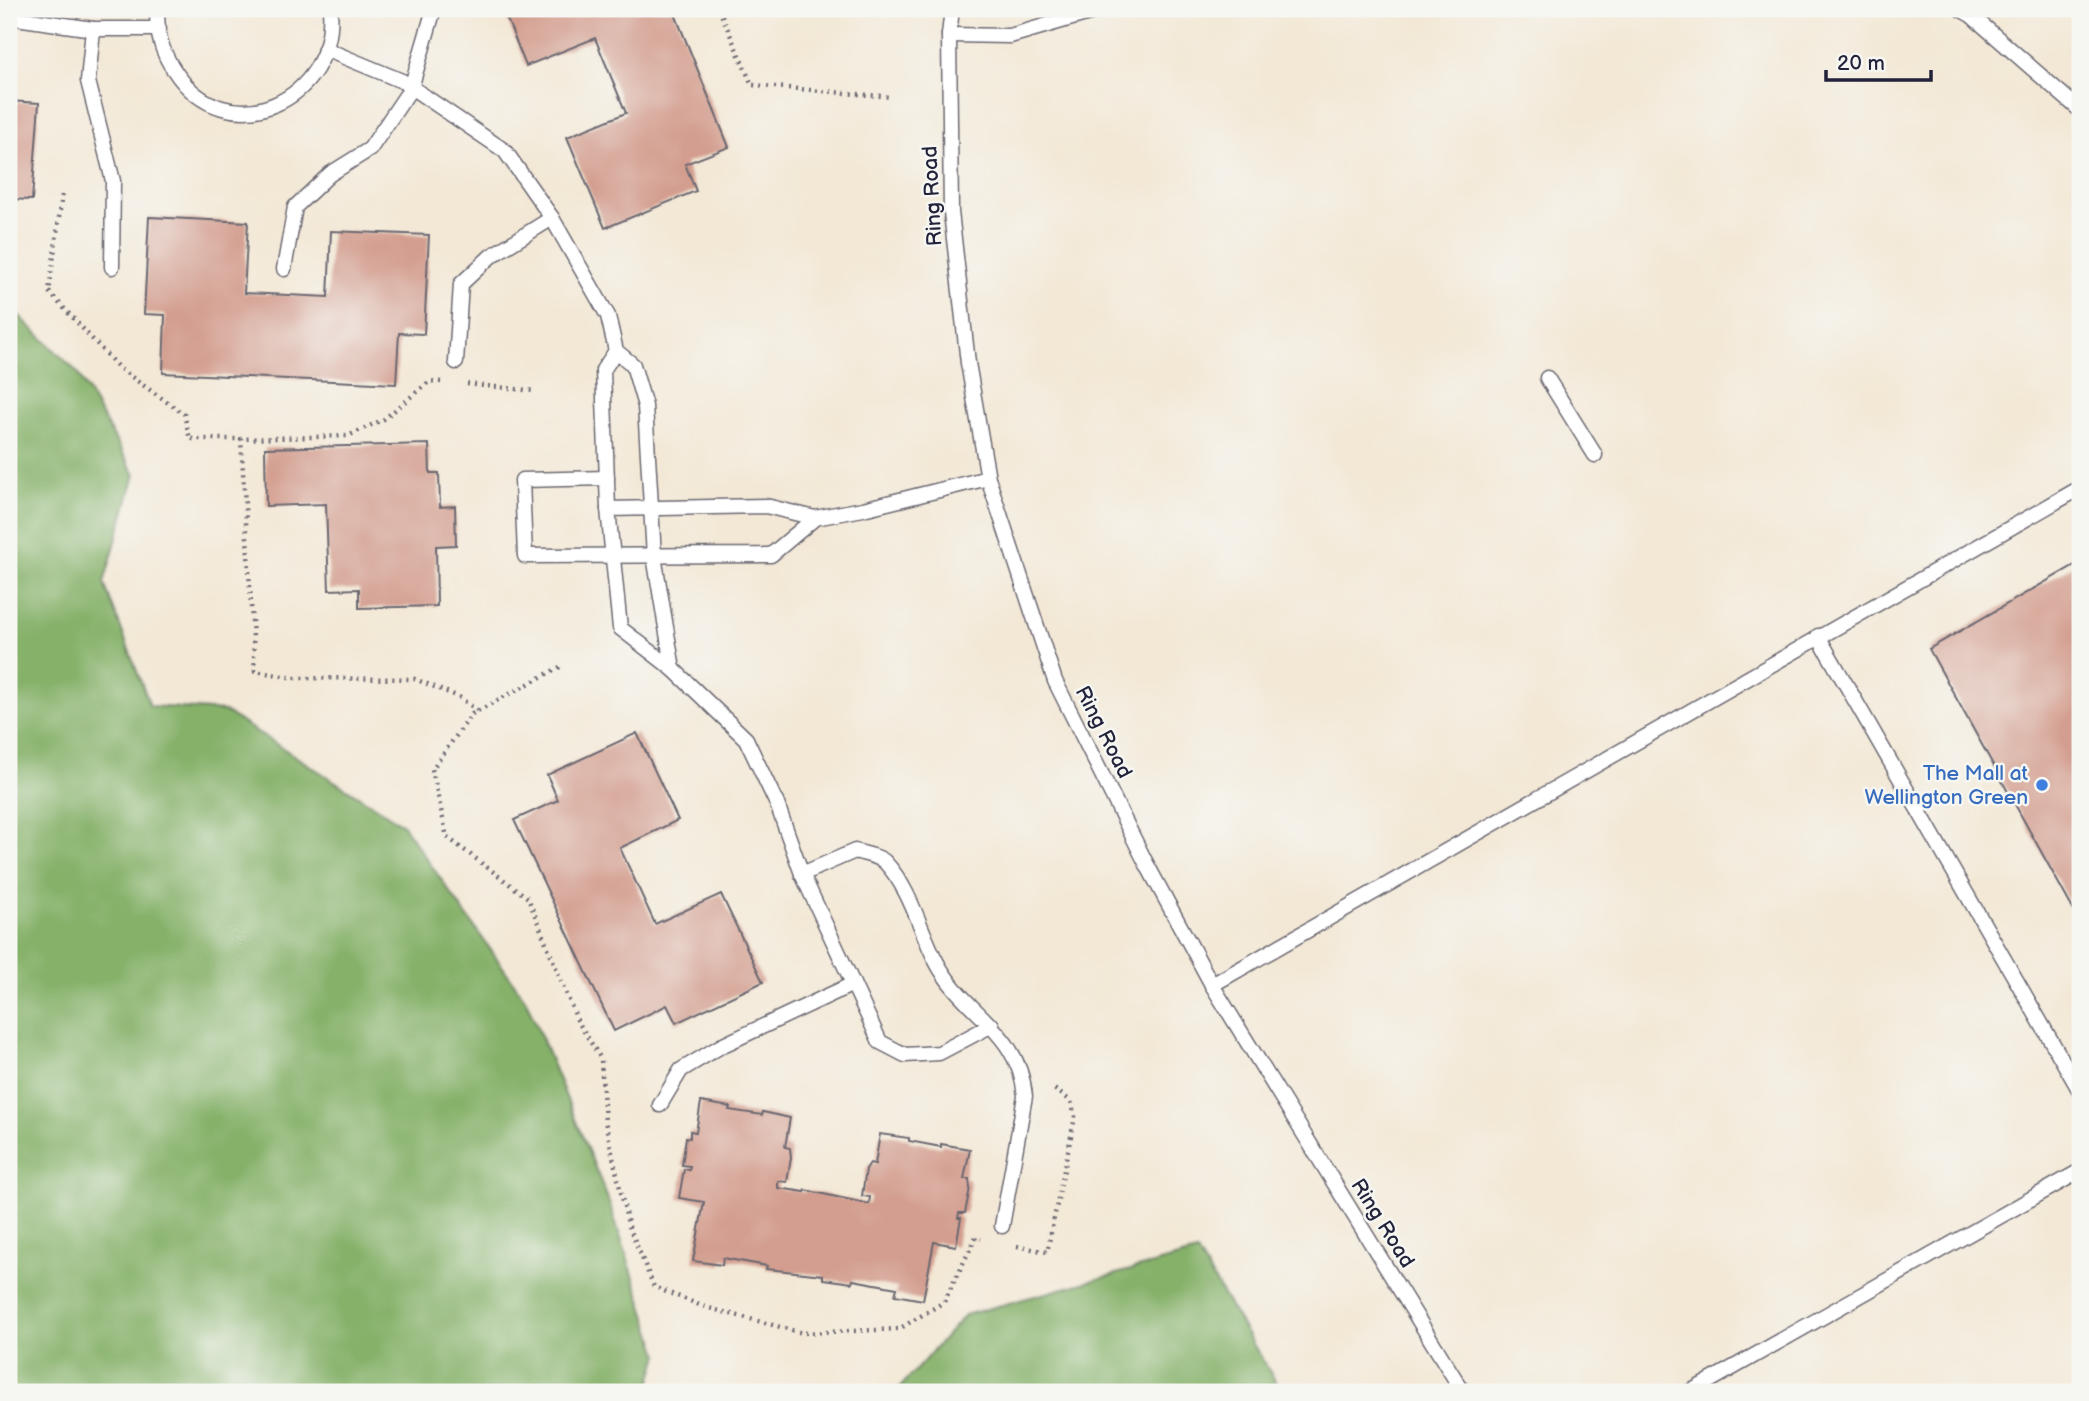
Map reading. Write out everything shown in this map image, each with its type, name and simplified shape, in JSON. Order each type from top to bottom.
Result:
[{"type":"lane","points":[[158,9],[156,19],[164,56],[184,86],[214,106],[247,112],[280,104],[307,82],[325,49],[330,9]]},
{"type":"lane","points":[[284,269],[295,207],[330,174],[370,149],[411,88],[434,9]]},
{"type":"lane","name":"Ring Road","points":[[952,9],[949,35],[951,212],[968,363],[988,478],[1055,681],[1145,861],[1212,985],[1463,1392]]},
{"type":"lane","points":[[949,35],[1010,37],[1103,9]]},
{"type":"lane","points":[[1960,9],[1971,15],[2080,110]]},
{"type":"lane","points":[[9,17],[93,29],[159,29]]},
{"type":"lane","points":[[93,29],[88,81],[113,181],[112,267]]},
{"type":"lane","points":[[325,49],[402,82],[505,151],[552,218],[608,316],[616,352],[633,365],[645,406],[654,556],[673,669]]},
{"type":"lane","points":[[456,362],[461,285],[491,256],[552,218]]},
{"type":"lane","points":[[616,352],[603,370],[608,509],[620,628],[673,669],[746,738],[777,804],[802,874],[880,1042],[905,1055],[939,1053],[992,1025]]},
{"type":"lane","points":[[1547,378],[1595,455]]},
{"type":"lane","points":[[607,478],[522,480],[525,556],[771,555],[815,518]]},
{"type":"lane","points":[[608,509],[766,506],[815,518],[988,478]]},
{"type":"lane","points":[[1212,985],[2080,488]]},
{"type":"lane","points":[[1818,636],[2080,1091]]},
{"type":"lane","points":[[802,874],[855,851],[883,860],[914,905],[936,962],[963,999],[992,1025],[1009,1046],[1023,1078],[1025,1096],[1002,1226]]},
{"type":"lane","points":[[660,1105],[681,1070],[721,1046],[853,984]]},
{"type":"lane","points":[[1690,1392],[2080,1171]]},
{"type":"path","points":[[719,9],[752,85],[892,97]]},
{"type":"path","points":[[62,195],[49,292],[119,368],[184,414],[190,439],[348,436],[384,419],[430,381],[443,382]]},
{"type":"path","points":[[457,383],[535,391]]},
{"type":"path","points":[[241,439],[255,671],[295,678],[415,679],[459,697],[478,711]]},
{"type":"path","points":[[560,667],[472,714],[432,769],[447,837],[528,898],[577,1020],[601,1059],[605,1121],[628,1224],[654,1287],[705,1307],[803,1333],[899,1329],[944,1302],[976,1237],[988,1240]]},
{"type":"path","points":[[1012,1245],[1048,1252],[1074,1117],[1071,1101],[1054,1089]]},
{"type":"green space","points":[[9,306],[77,372],[135,475],[104,583],[150,706],[224,711],[402,824],[526,1000],[608,1199],[659,1354],[648,1392],[9,1392]]},
{"type":"green space","points":[[1197,1252],[1282,1392],[896,1392],[965,1315]]},
{"type":"building","points":[[503,9],[673,9],[729,147],[685,164],[696,191],[605,228],[567,137],[626,113],[595,38],[526,66]]},
{"type":"building","points":[[9,101],[39,103],[32,200],[9,199]]},
{"type":"building","points":[[149,217],[248,222],[244,293],[328,297],[331,231],[429,235],[424,334],[399,333],[396,384],[163,373],[165,315],[144,314]]},
{"type":"building","points":[[429,444],[430,473],[439,473],[440,507],[455,506],[456,545],[436,546],[437,606],[359,608],[359,589],[329,590],[326,504],[266,506],[265,448]]},
{"type":"building","name":"The Mall at Wellington Green","points":[[2080,562],[2080,922],[1929,649]]},
{"type":"building","points":[[637,733],[678,820],[620,848],[655,924],[721,894],[763,982],[676,1023],[667,1005],[614,1031],[514,820],[558,800],[547,775]]},
{"type":"building","points":[[701,1102],[730,1107],[729,1110],[762,1115],[763,1112],[790,1118],[785,1147],[790,1148],[791,1158],[787,1182],[778,1181],[778,1188],[805,1190],[869,1204],[870,1197],[862,1196],[866,1169],[870,1163],[875,1164],[880,1134],[909,1138],[909,1141],[941,1147],[941,1144],[970,1149],[964,1179],[969,1179],[970,1188],[965,1213],[959,1213],[958,1218],[961,1218],[956,1246],[934,1242],[923,1300],[895,1295],[897,1288],[853,1280],[852,1283],[823,1279],[823,1275],[766,1269],[767,1266],[723,1258],[722,1265],[693,1261],[704,1202],[679,1198],[684,1169],[689,1170],[690,1166],[682,1165],[686,1137],[690,1138],[690,1131],[696,1132]]},
{"type":"place","name":"The Mall at Wellington Green","points":[[2042,785]]}]
